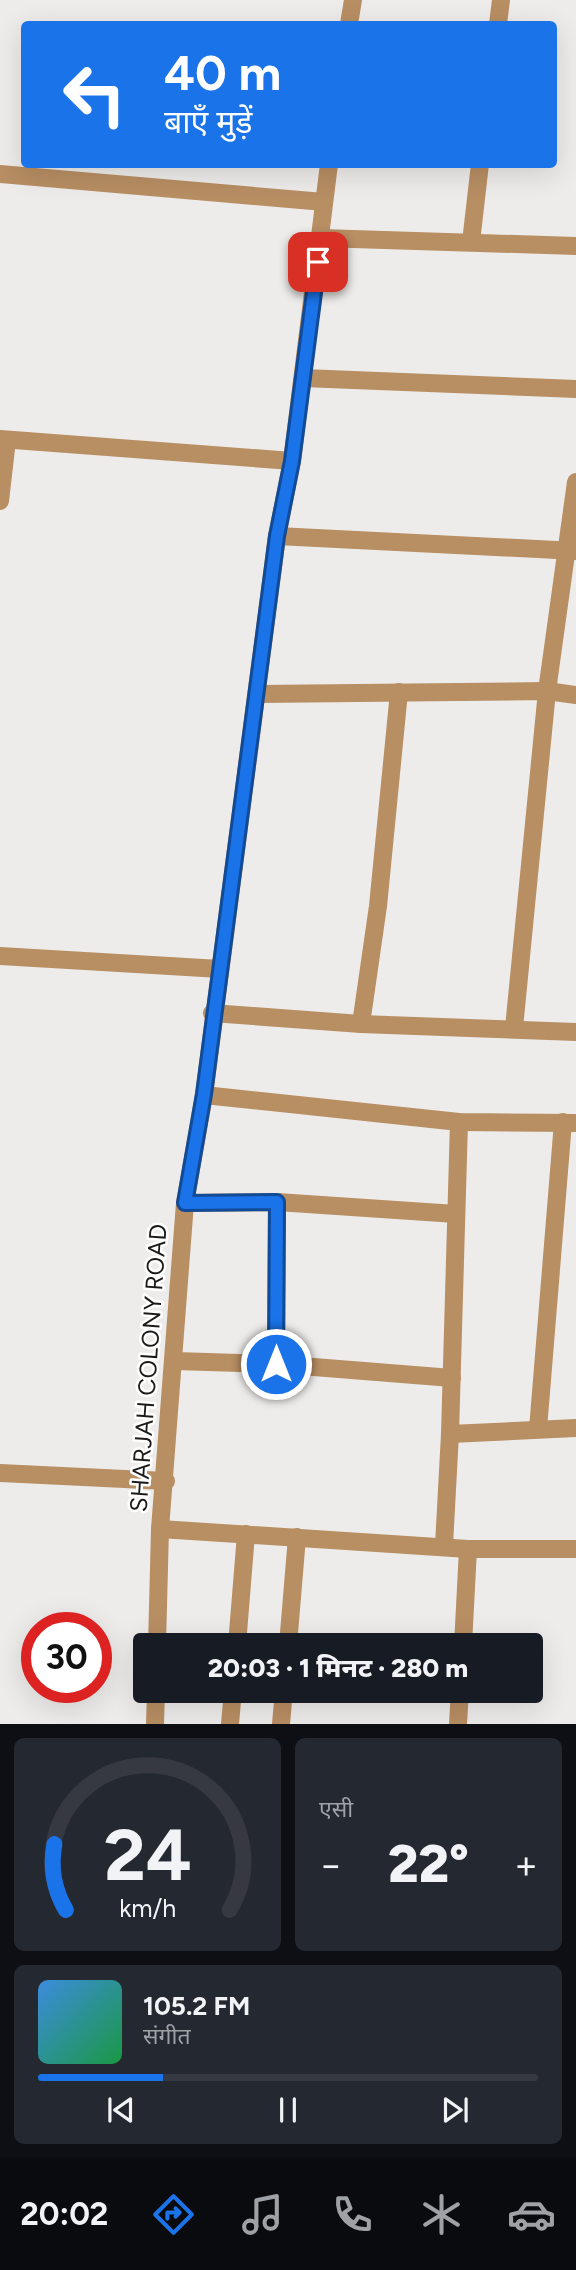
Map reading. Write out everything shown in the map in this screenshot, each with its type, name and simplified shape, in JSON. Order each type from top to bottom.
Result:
[{"type":"street","points":[[350,21],[353,0]]},
{"type":"street","points":[[498,21],[501,0]]},
{"type":"street","name":"SHARJAH COLONY ROAD","points":[[157,1633],[160,1529],[166,1480],[185,1203],[204,1094],[212,1013],[277,536],[292,461],[328,168]]},
{"type":"street","points":[[471,242],[480,168]]},
{"type":"street","points":[[0,174],[324,202]]},
{"type":"street","points":[[321,239],[576,246]]},
{"type":"street","points":[[303,378],[576,389]]},
{"type":"street","points":[[0,501],[4,439],[292,461]]},
{"type":"street","points":[[514,1028],[547,691],[572,550],[576,482]]},
{"type":"street","points":[[277,536],[572,550]]},
{"type":"street","points":[[257,694],[547,691],[576,695]]},
{"type":"street","points":[[361,1024],[378,906],[399,692]]},
{"type":"street","points":[[0,956],[220,969]]},
{"type":"street","points":[[212,1013],[361,1024],[576,1032]]},
{"type":"street","points":[[204,1094],[459,1122],[569,1122],[538,1429]]},
{"type":"street","points":[[444,1545],[459,1122]]},
{"type":"street","points":[[185,1203],[277,1202],[456,1214]]},
{"type":"street","points":[[276,1364],[277,1202]]},
{"type":"street","points":[[175,1361],[276,1364],[452,1378]]},
{"type":"street","points":[[450,1434],[576,1428]]},
{"type":"street","points":[[0,1473],[166,1480]]},
{"type":"street","points":[[160,1529],[444,1545],[468,1549],[576,1549]]},
{"type":"street","points":[[238,1633],[246,1534]]},
{"type":"street","points":[[289,1633],[297,1537]]},
{"type":"street","points":[[464,1633],[468,1549]]},
{"type":"street","points":[[155,1724],[156,1703]]},
{"type":"street","points":[[230,1724],[232,1703]]},
{"type":"street","points":[[281,1724],[283,1703]]},
{"type":"street","points":[[458,1724],[459,1703]]},
{"type":"route","points":[[276,1364],[277,1202],[185,1203],[204,1094],[212,1013],[277,536],[292,461],[318,262]]}]
